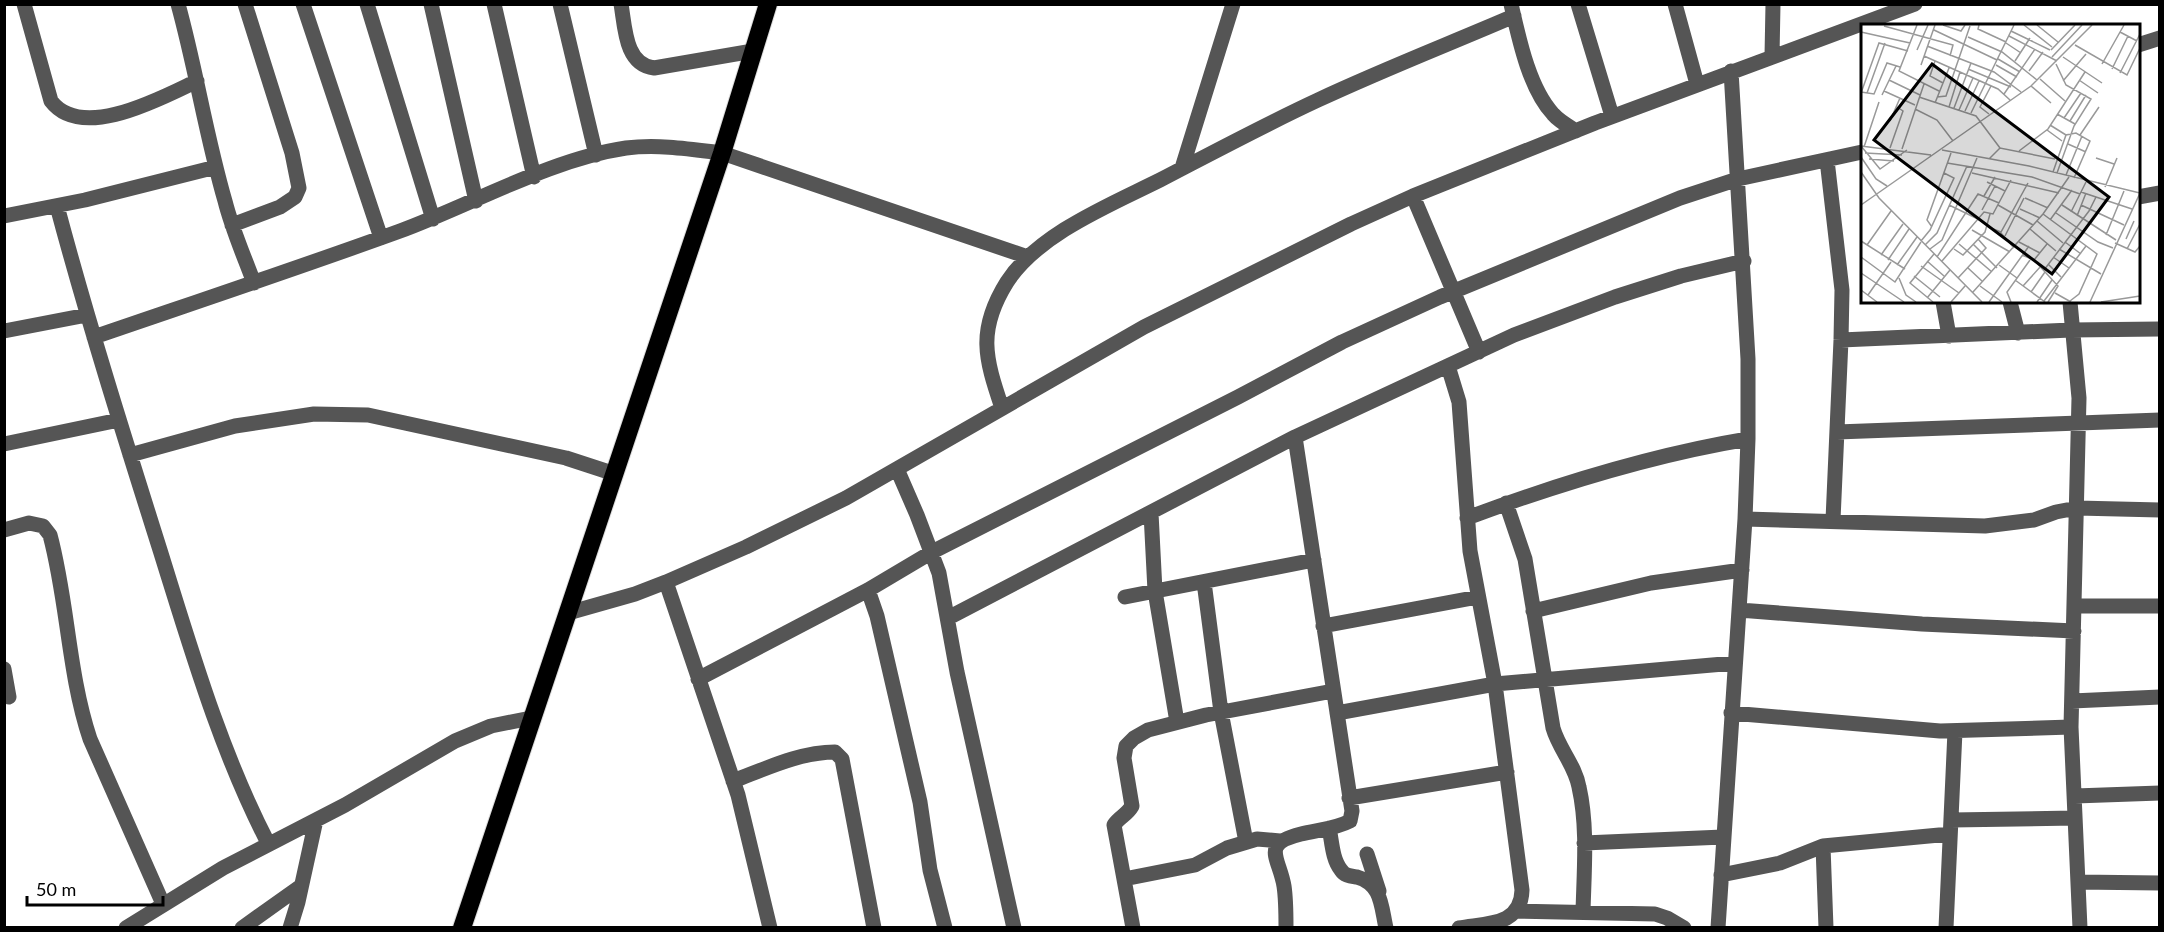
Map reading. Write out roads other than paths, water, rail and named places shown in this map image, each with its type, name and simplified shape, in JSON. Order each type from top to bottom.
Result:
[{"type":"highway","points":[[462,927],[722,153],[768,4]]},
{"type":"street","points":[[24,4],[51,101],[57,108],[69,114],[85,117],[118,114],[144,106],[197,81]]},
{"type":"street","points":[[178,4],[216,167],[232,225],[254,283]]},
{"type":"street","points":[[232,225],[280,207],[295,197],[299,188],[292,153],[245,4]]},
{"type":"street","points":[[303,4],[381,238]]},
{"type":"street","points":[[368,4],[433,219]]},
{"type":"street","points":[[431,4],[476,201]]},
{"type":"street","points":[[494,4],[534,177]]},
{"type":"street","points":[[560,4],[596,155]]},
{"type":"street","points":[[621,4],[632,55],[645,67],[654,68],[753,51]]},
{"type":"street","points":[[1182,168],[1233,4]]},
{"type":"street","points":[[1578,4],[1612,116]]},
{"type":"street","points":[[1675,4],[1697,84]]},
{"type":"street","points":[[1772,56],[1773,4]]},
{"type":"street","points":[[1888,21],[1915,4]]},
{"type":"street","points":[[1002,408],[989,368],[988,332],[991,316],[999,297],[1008,281],[1028,256],[1076,223],[1338,91],[1513,10],[1526,62],[1540,94],[1554,115],[1575,131]]},
{"type":"street","points":[[568,612],[635,594],[666,582],[808,517],[897,469],[1107,348],[1197,300],[1413,196],[1731,71],[1861,29]]},
{"type":"street","points":[[2140,45],[2160,38]]},
{"type":"street","points":[[1718,927],[1742,570],[1748,439],[1748,359],[1731,71]]},
{"type":"street","points":[[94,337],[433,219],[567,163],[596,155],[648,146],[679,147],[722,153],[1028,256]]},
{"type":"street","points":[[698,680],[868,590],[932,552],[1342,342],[1455,290],[1630,217],[1738,178],[1861,152]]},
{"type":"street","points":[[1827,160],[1842,290],[1833,520]]},
{"type":"street","points":[[4,216],[57,206],[216,167]]},
{"type":"street","points":[[2140,197],[2160,193]]},
{"type":"street","points":[[1413,196],[1455,290],[1479,352]]},
{"type":"street","points":[[57,206],[119,420],[222,739],[245,797],[268,843]]},
{"type":"street","points":[[948,618],[1295,438],[1514,335],[1615,297],[1681,276],[1743,261]]},
{"type":"street","points":[[1943,303],[1949,336]]},
{"type":"street","points":[[2010,303],[2018,333]]},
{"type":"street","points":[[2070,303],[2078,383],[2079,422],[2072,727],[2080,927]]},
{"type":"street","points":[[4,331],[87,315]]},
{"type":"street","points":[[1841,340],[2071,330],[2160,329]]},
{"type":"street","points":[[1448,366],[1459,402],[1470,551],[1495,684],[1522,890],[1521,901],[1511,917],[1460,927]]},
{"type":"street","points":[[130,455],[235,426],[314,414],[359,414],[566,458],[615,474]]},
{"type":"street","points":[[4,444],[119,420]]},
{"type":"street","points":[[1837,432],[2160,420]]},
{"type":"street","points":[[1124,879],[1195,865],[1227,848],[1257,839],[1280,841],[1341,826],[1350,821],[1352,811],[1295,438]]},
{"type":"street","points":[[1467,518],[1531,494],[1670,454],[1748,439]]},
{"type":"street","points":[[897,469],[939,573],[957,672],[1014,927]]},
{"type":"street","points":[[1506,503],[1525,559],[1556,738],[1579,786],[1584,843],[1583,912]]},
{"type":"street","points":[[1745,519],[1985,526],[2034,520],[2077,508],[2160,510]]},
{"type":"street","points":[[1151,513],[1155,591],[1177,722]]},
{"type":"street","points":[[4,530],[29,523],[43,526],[50,535],[68,626],[82,717],[163,904]]},
{"type":"street","points":[[1125,597],[1314,560]]},
{"type":"street","points":[[1533,611],[1651,583],[1742,570]]},
{"type":"street","points":[[666,582],[733,781],[770,927]]},
{"type":"street","points":[[1204,582],[1221,712],[1246,842]]},
{"type":"street","points":[[868,590],[877,616],[920,802],[930,870],[945,927]]},
{"type":"street","points":[[1323,626],[1479,597]]},
{"type":"street","points":[[2074,606],[2160,606]]},
{"type":"street","points":[[1739,610],[1922,624],[2074,631]]},
{"type":"street","points":[[1337,713],[1495,684],[1735,663]]},
{"type":"street","points":[[4,669],[9,697]]},
{"type":"street","points":[[1133,927],[1114,825],[1118,819],[1127,814],[1132,806],[1124,758],[1126,746],[1148,730],[1177,722],[1334,691]]},
{"type":"street","points":[[2072,701],[2160,697]]},
{"type":"street","points":[[1731,713],[1955,731],[2072,727]]},
{"type":"street","points":[[126,927],[223,867],[316,820],[466,736],[490,726],[531,718]]},
{"type":"street","points":[[1946,927],[1955,731]]},
{"type":"street","points":[[733,781],[795,758],[821,752],[835,752],[842,759],[874,927]]},
{"type":"street","points":[[1349,798],[1507,772]]},
{"type":"street","points":[[2074,796],[2160,793]]},
{"type":"street","points":[[1721,875],[1780,863],[1823,846],[1951,827],[2075,818]]},
{"type":"street","points":[[290,927],[316,820]]},
{"type":"street","points":[[1329,828],[1340,869],[1347,876],[1372,883],[1379,891]]},
{"type":"street","points":[[1584,843],[1723,837]]},
{"type":"street","points":[[1280,841],[1274,859],[1283,885],[1286,927]]},
{"type":"street","points":[[1823,846],[1826,927]]},
{"type":"street","points":[[1367,854],[1379,891],[1386,927]]},
{"type":"street","points":[[2078,882],[2160,883]]},
{"type":"street","points":[[242,927],[301,886]]},
{"type":"street","points":[[1516,911],[1655,914],[1684,927]]}]
